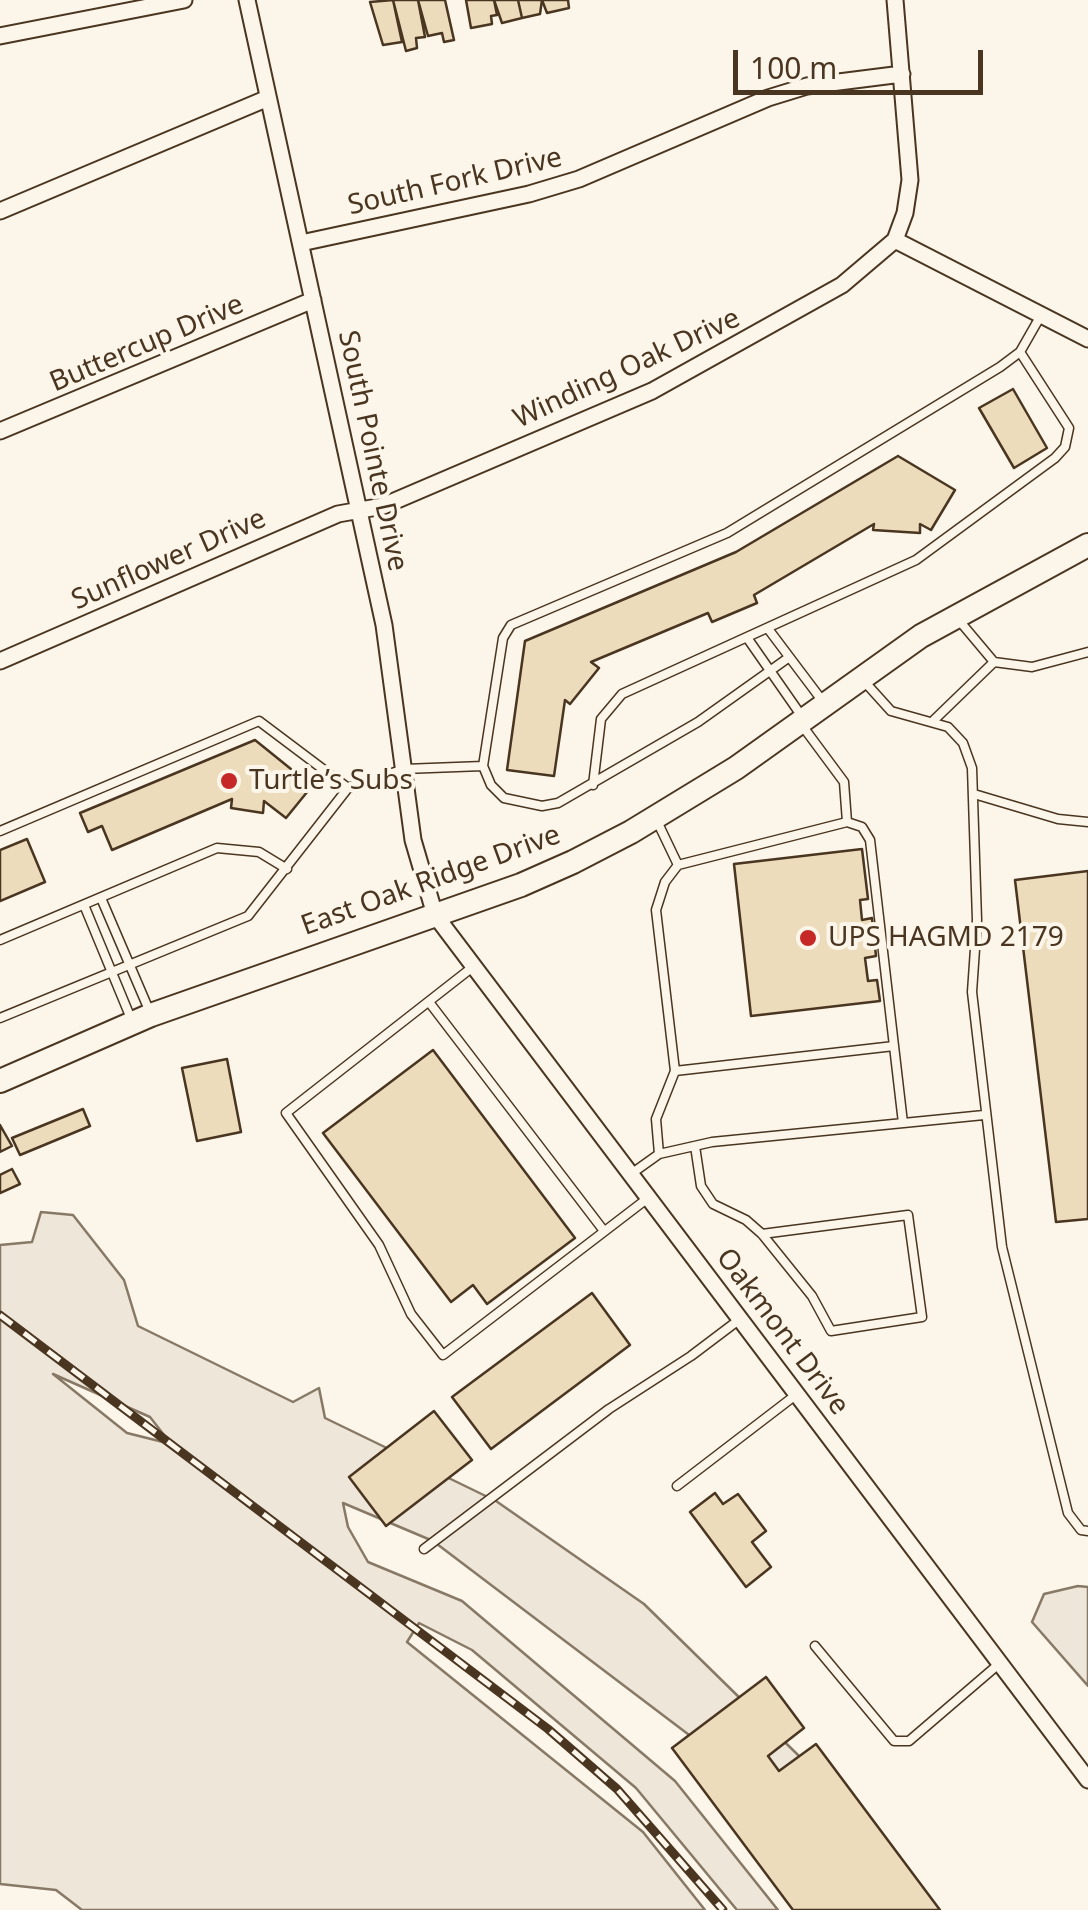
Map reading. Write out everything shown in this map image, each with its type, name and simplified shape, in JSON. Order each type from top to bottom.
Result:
[{"type":"main road","name":"East Oak Ridge Drive","points":[[1060,560],[1088,531]]},
{"type":"main road","name":"East Oak Ridge Drive","points":[[0,1081],[142,1018],[520,885],[655,818],[861,676],[956,616],[1088,545]]},
{"type":"street","points":[[0,36],[184,0]]},
{"type":"street","name":"South Pointe Drive","points":[[247,0],[384,625],[413,840],[436,915]]},
{"type":"street","points":[[895,0],[910,180],[895,240],[1084,341]]},
{"type":"street","name":"South Fork Drive","points":[[301,243],[529,194],[579,178],[768,98],[807,86],[902,74]]},
{"type":"street","points":[[0,212],[268,98]]},
{"type":"street","name":"Winding Oak Drive","points":[[359,510],[383,506],[702,367],[842,285],[895,240]]},
{"type":"street","name":"Buttercup Drive","points":[[0,431],[313,300]]},
{"type":"street","name":"Sunflower Drive","points":[[0,661],[338,514],[359,510]]},
{"type":"street","name":"Oakmont Drive","points":[[436,915],[1088,1780]]},
{"type":"lane","points":[[788,658],[698,722],[558,803],[516,802],[490,784],[483,766],[502,638],[511,625],[727,533],[1020,352],[1040,317]]},
{"type":"lane","points":[[593,784],[601,719],[622,694],[769,630],[941,545],[1065,447],[1069,428],[1020,352]]},
{"type":"lane","points":[[956,616],[994,662],[1032,667],[1088,652]]},
{"type":"lane","points":[[769,630],[824,703]]},
{"type":"lane","points":[[748,639],[844,782],[846,822]]},
{"type":"lane","points":[[934,720],[994,662]]},
{"type":"lane","points":[[861,676],[890,712],[908,719],[934,720],[948,727],[963,743],[972,768],[977,920],[972,992],[1002,1247],[1068,1513],[1081,1530],[1088,1531]]},
{"type":"lane","points":[[0,831],[259,721],[348,788]]},
{"type":"lane","points":[[0,1018],[110,969],[248,916],[348,788],[404,770],[483,766]]},
{"type":"lane","points":[[974,794],[1058,819],[1088,822]]},
{"type":"lane","points":[[655,818],[678,864]]},
{"type":"lane","points":[[659,1154],[656,1119],[675,1071],[656,910],[665,882],[678,864],[846,822],[862,827],[870,840],[903,1123]]},
{"type":"lane","points":[[0,940],[216,848],[258,852],[287,869]]},
{"type":"lane","points":[[101,898],[128,962],[142,1018]]},
{"type":"lane","points":[[84,904],[110,969],[142,1018]]},
{"type":"lane","points":[[474,966],[286,1114],[379,1245],[412,1314],[443,1355],[648,1197]]},
{"type":"lane","points":[[429,1002],[604,1231]]},
{"type":"lane","points":[[675,1071],[894,1046]]},
{"type":"lane","points":[[631,1174],[659,1154],[695,1146],[984,1115]]},
{"type":"lane","points":[[695,1146],[700,1186],[713,1204],[746,1220],[762,1234],[812,1296],[831,1331],[922,1316],[908,1215],[762,1234]]},
{"type":"lane","points":[[424,1549],[609,1408],[692,1356],[740,1318]]},
{"type":"lane","points":[[676,1486],[797,1394]]},
{"type":"lane","points":[[815,1646],[894,1742],[909,1741],[1000,1663]]},
{"type":"shaded area","points":[[41,1212],[73,1215],[124,1280],[138,1326],[293,1402],[319,1388],[325,1418],[496,1501],[644,1604],[848,1804],[738,1772],[433,1541],[343,1503],[348,1527],[368,1562],[462,1601],[675,1781],[778,1910],[737,1910],[636,1788],[472,1650],[419,1623],[407,1642],[643,1832],[705,1910],[82,1910],[56,1890],[0,1884],[0,1245],[32,1242]],"holes":[[[53,1374],[150,1417],[171,1444],[127,1433]]]},
{"type":"shaded area","points":[[1088,1587],[1088,1686],[1032,1622],[1044,1594]]},
{"type":"building","points":[[393,0],[418,0],[425,37],[416,38],[417,48],[406,51]]},
{"type":"building","points":[[393,0],[402,42],[383,45],[370,2]]},
{"type":"building","points":[[418,0],[445,0],[454,40],[444,42],[442,33],[428,36]]},
{"type":"building","points":[[466,0],[494,0],[497,15],[491,16],[492,24],[471,28]]},
{"type":"building","points":[[494,0],[518,0],[522,18],[502,23]]},
{"type":"building","points":[[518,0],[542,0],[540,14],[522,18]]},
{"type":"building","points":[[542,0],[568,0],[569,8],[547,13]]},
{"type":"building","points":[[1013,389],[1047,448],[1014,468],[979,408]]},
{"type":"building","points":[[898,456],[955,490],[931,530],[920,524],[920,533],[873,530],[874,524],[754,595],[757,603],[712,622],[708,613],[591,662],[599,668],[570,704],[565,700],[554,776],[507,770],[525,641],[736,552]]},
{"type":"building","points":[[255,740],[312,786],[286,818],[264,801],[263,813],[231,808],[232,799],[112,850],[102,826],[88,832],[80,813]]},
{"type":"building","points":[[27,839],[45,882],[0,901],[0,850]]},
{"type":"building","name":"UPS HAGMD 2179","points":[[862,849],[868,899],[860,900],[862,920],[872,918],[876,956],[865,958],[868,981],[877,980],[880,1001],[751,1016],[734,864]]},
{"type":"building","points":[[1088,871],[1088,1219],[1056,1222],[1015,880]]},
{"type":"building","points":[[433,1050],[575,1238],[487,1304],[473,1285],[451,1302],[323,1133]]},
{"type":"building","points":[[227,1059],[241,1132],[197,1141],[182,1068]]},
{"type":"building","points":[[83,1109],[90,1126],[20,1155],[12,1138]]},
{"type":"building","points":[[0,1125],[12,1146],[0,1152]]},
{"type":"building","points":[[12,1169],[20,1184],[0,1193],[0,1175]]},
{"type":"building","points":[[592,1293],[630,1345],[491,1449],[452,1397]]},
{"type":"building","points":[[434,1411],[472,1460],[386,1526],[349,1477]]},
{"type":"building","points":[[715,1493],[723,1504],[738,1494],[766,1531],[752,1542],[771,1567],[746,1587],[690,1512]]},
{"type":"building","points":[[766,1677],[804,1728],[768,1756],[779,1771],[816,1744],[940,1910],[793,1910],[672,1748]]},
{"type":"railway","points":[[0,1315],[548,1729],[617,1789],[723,1910]]},
{"type":"place","name":"Turtle’s Subs","points":[[229,781]]},
{"type":"place","name":"UPS HAGMD 2179","points":[[808,938]]}]
